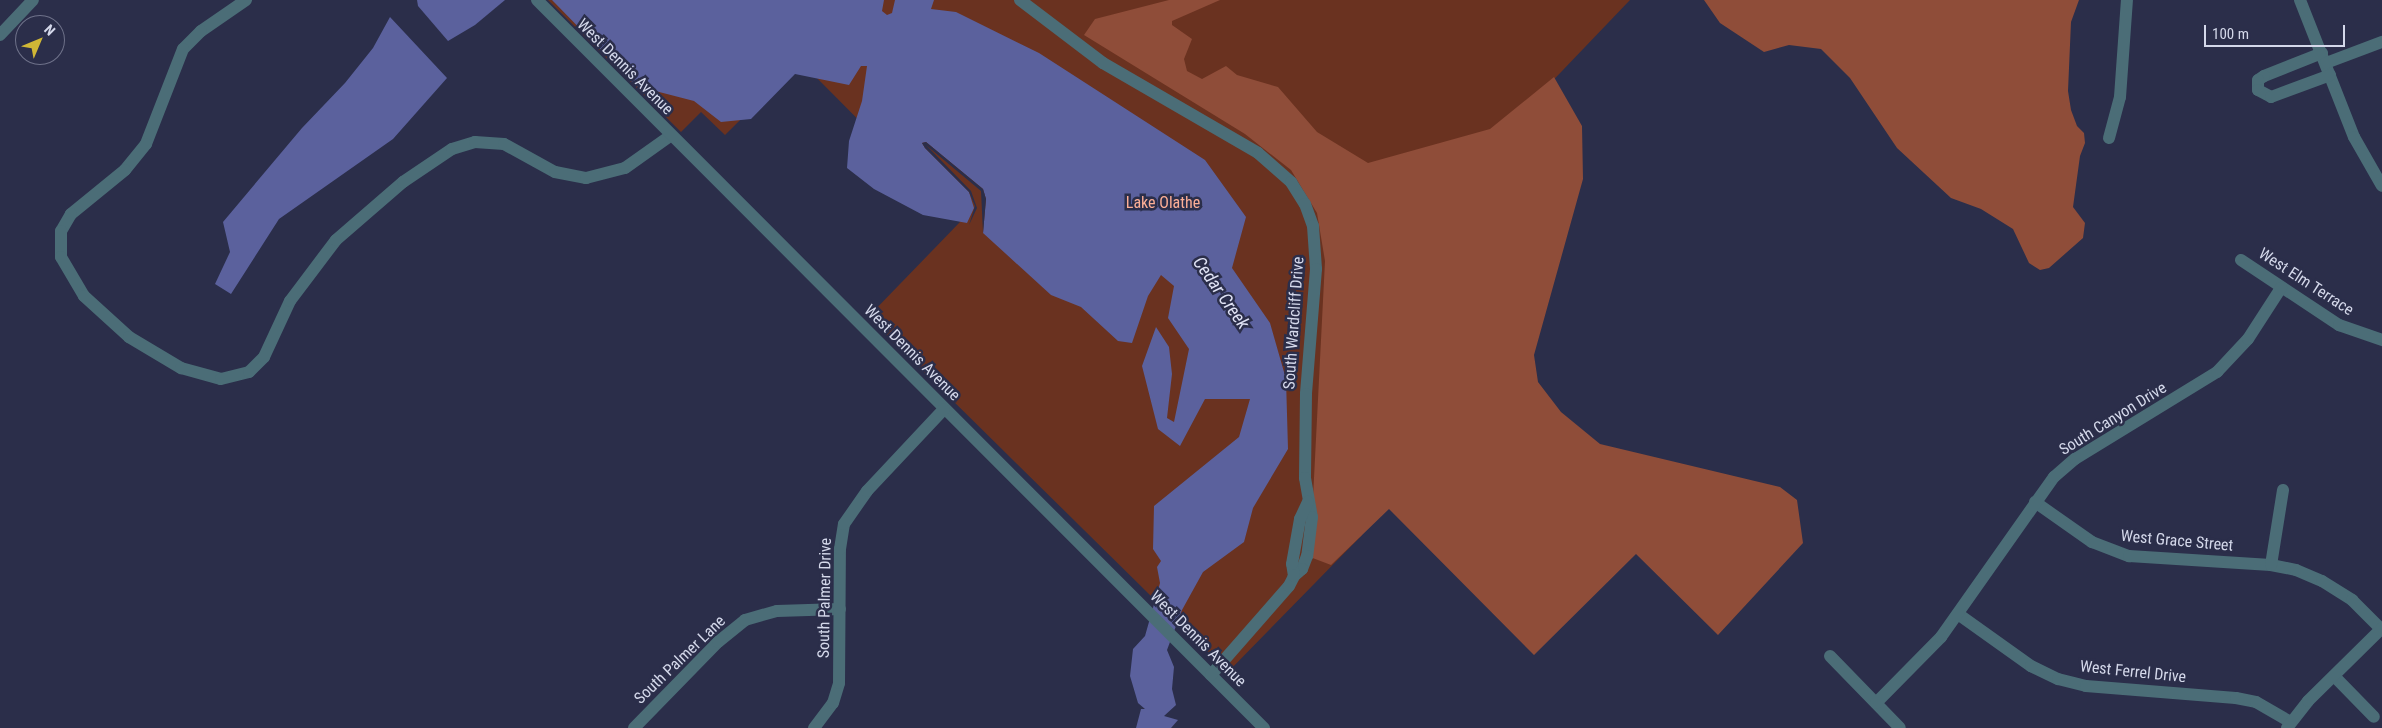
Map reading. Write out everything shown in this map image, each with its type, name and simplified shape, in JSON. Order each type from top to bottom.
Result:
[{"type":"street","points":[[0,35],[33,0]]},
{"type":"street","points":[[246,0],[201,31],[183,49],[146,144],[125,170],[71,214],[61,231],[62,257],[84,296],[129,337],[181,368],[221,379],[249,372],[264,356],[290,301],[336,240],[402,182],[452,149],[476,142],[504,144],[555,172],[586,178],[625,168],[670,136]]},
{"type":"street","name":"West Dennis Avenue","points":[[537,0],[670,136],[1264,728]]},
{"type":"street","name":"South Wardcliff Drive","points":[[1020,0],[1103,63],[1258,153],[1291,182],[1306,204],[1313,226],[1316,269],[1306,394],[1305,478],[1308,502],[1300,520],[1292,564],[1294,576],[1280,598],[1211,675]]},
{"type":"street","points":[[2109,138],[2120,97],[2127,0]]},
{"type":"street","points":[[2300,0],[2354,137],[2382,186]]},
{"type":"street","points":[[2326,64],[2264,76],[2258,80],[2258,90],[2271,97],[2326,64],[2382,42]]},
{"type":"street","name":"West Elm Terrace","points":[[2241,260],[2339,326],[2382,340]]},
{"type":"street","name":"South Canyon Drive","points":[[1876,703],[1922,659],[1958,614],[2054,477],[2075,459],[2217,372],[2248,339],[2281,288]]},
{"type":"street","name":"South Palmer Drive","points":[[814,728],[833,703],[839,683],[840,549],[850,512],[944,409]]},
{"type":"street","points":[[2272,565],[2283,490]]},
{"type":"street","name":"West Grace Street","points":[[2035,502],[2092,542],[2128,556],[2272,565],[2322,582],[2352,600],[2381,628]]},
{"type":"street","name":"South Palmer Lane","points":[[634,728],[718,642],[746,620],[777,611],[840,609]]},
{"type":"street","name":"West Ferrel Drive","points":[[1958,614],[2031,666],[2058,679],[2086,686],[2236,698],[2256,702],[2288,725]]},
{"type":"street","points":[[2288,725],[2381,628]]},
{"type":"street","points":[[1830,656],[1900,728]]},
{"type":"street","points":[[2334,676],[2374,717]]},
{"type":"green space","name":"Lake Olathe","points":[[548,0],[1630,0],[1338,305],[1315,488],[1362,535],[1228,672],[868,317],[960,222],[800,61],[725,135],[701,112],[681,132]]},
{"type":"shaded area","points":[[1169,0],[1220,0],[1172,21],[1172,25],[1192,39],[1184,59],[1187,71],[1202,79],[1226,66],[1237,75],[1278,87],[1317,132],[1368,163],[1490,129],[1554,77],[1582,126],[1583,179],[1534,355],[1538,382],[1561,412],[1600,444],[1780,487],[1797,500],[1803,543],[1718,635],[1636,554],[1534,655],[1389,509],[1331,565],[1310,557],[1325,261],[1317,213],[1291,170],[1245,134],[1084,35],[1095,19]]},
{"type":"shaded area","points":[[1704,0],[2079,0],[2071,22],[2068,91],[2071,110],[2077,126],[2084,133],[2085,143],[2080,156],[2073,207],[2085,223],[2083,238],[2049,268],[2040,270],[2029,263],[2013,229],[1981,209],[1951,198],[1897,148],[1850,78],[1821,49],[1789,45],[1764,52],[1720,23]]},
{"type":"water","points":[[417,0],[505,0],[475,25],[448,41],[418,6]]},
{"type":"water","name":"Lake Olathe","points":[[552,0],[884,0],[882,11],[887,15],[892,13],[895,0],[934,0],[931,9],[956,12],[1039,53],[1205,160],[1246,217],[1232,268],[1270,323],[1286,379],[1288,449],[1253,508],[1244,542],[1203,572],[1182,610],[1167,650],[1174,667],[1172,689],[1176,705],[1164,716],[1178,720],[1171,728],[1136,728],[1141,709],[1145,709],[1138,703],[1130,676],[1133,649],[1145,636],[1160,583],[1157,567],[1161,561],[1153,549],[1154,506],[1239,437],[1250,399],[1205,399],[1180,446],[1158,429],[1142,366],[1156,327],[1169,347],[1172,374],[1167,418],[1174,422],[1189,349],[1168,318],[1174,286],[1161,275],[1148,296],[1132,343],[1118,341],[1081,307],[1051,295],[983,233],[986,199],[983,189],[926,142],[922,143],[925,148],[969,192],[974,208],[967,223],[923,215],[874,189],[847,168],[849,141],[862,101],[867,66],[861,66],[849,85],[795,74],[751,119],[721,122],[694,101],[636,86]]},
{"type":"water","points":[[390,17],[447,78],[393,139],[279,219],[231,294],[215,284],[230,252],[223,222],[302,128],[345,83],[373,48]]},
{"type":"pier","points":[[926,142],[983,189],[986,199],[983,233],[981,191],[926,145],[971,191],[977,208],[969,225],[975,206],[969,192],[925,148],[922,143]]},
{"type":"water label","name":"Cedar Creek","points":[[1221,293]]}]
